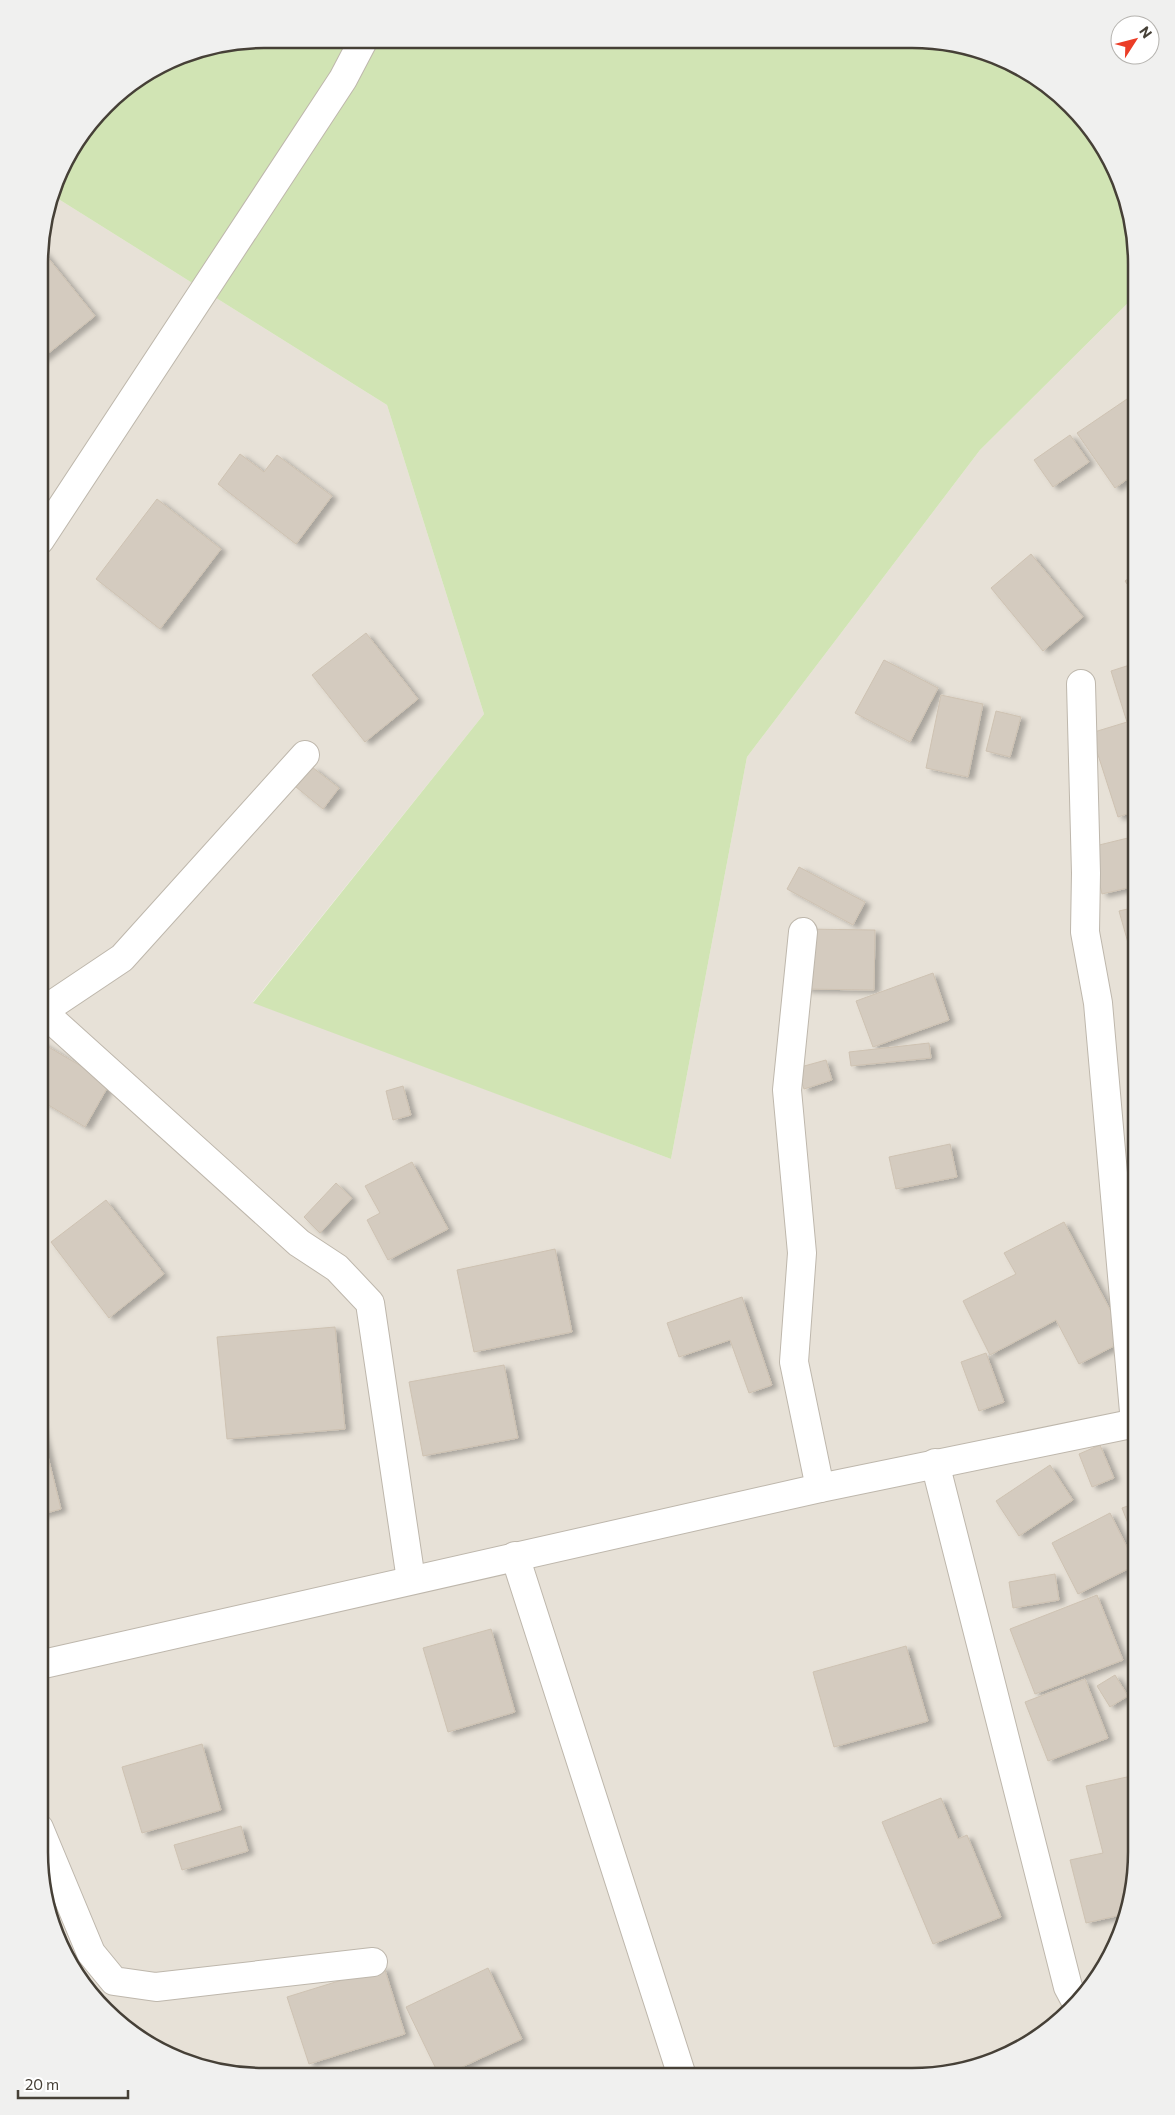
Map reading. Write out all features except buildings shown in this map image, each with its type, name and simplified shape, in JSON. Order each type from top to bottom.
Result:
[{"type":"street","points":[[48,528],[342,78],[359,48]]},
{"type":"street","points":[[1081,684],[1086,873],[1085,932],[1098,1003],[1128,1344]]},
{"type":"street","points":[[48,1008],[122,958],[305,755]]},
{"type":"street","points":[[803,932],[787,1090],[802,1253],[794,1362],[820,1488]]},
{"type":"street","points":[[48,1019],[299,1244],[337,1268],[370,1303],[411,1580]]},
{"type":"street","points":[[48,1663],[820,1488],[1128,1424]]},
{"type":"street","points":[[935,1463],[1068,1987],[1073,1995]]},
{"type":"street","points":[[516,1556],[679,2068]]},
{"type":"street","points":[[48,1850],[91,1953],[114,1981],[156,1987],[373,1962]]},
{"type":"shaded area","points":[[58,199],[387,405],[484,714],[253,1002],[671,1159],[747,757],[980,450],[1128,303],[1128,1852],[1126,1880],[1120,1907],[1111,1934],[1099,1960],[1074,1994],[1054,2014],[1020,2039],[981,2056],[940,2066],[912,2068],[264,2068],[235,2066],[208,2060],[181,2051],[155,2039],[121,2014],[101,1994],[76,1960],[59,1921],[49,1880],[48,1866],[48,249],[49,235]]},
{"type":"green space","points":[[249,48],[940,49],[994,64],[1020,76],[1054,101],[1074,121],[1091,143],[1105,168],[1116,194],[1126,235],[1128,303],[980,450],[747,757],[671,1159],[253,1003],[484,714],[387,405],[58,199],[70,168],[84,143],[101,121],[121,101],[155,76],[181,64],[208,55]]}]
